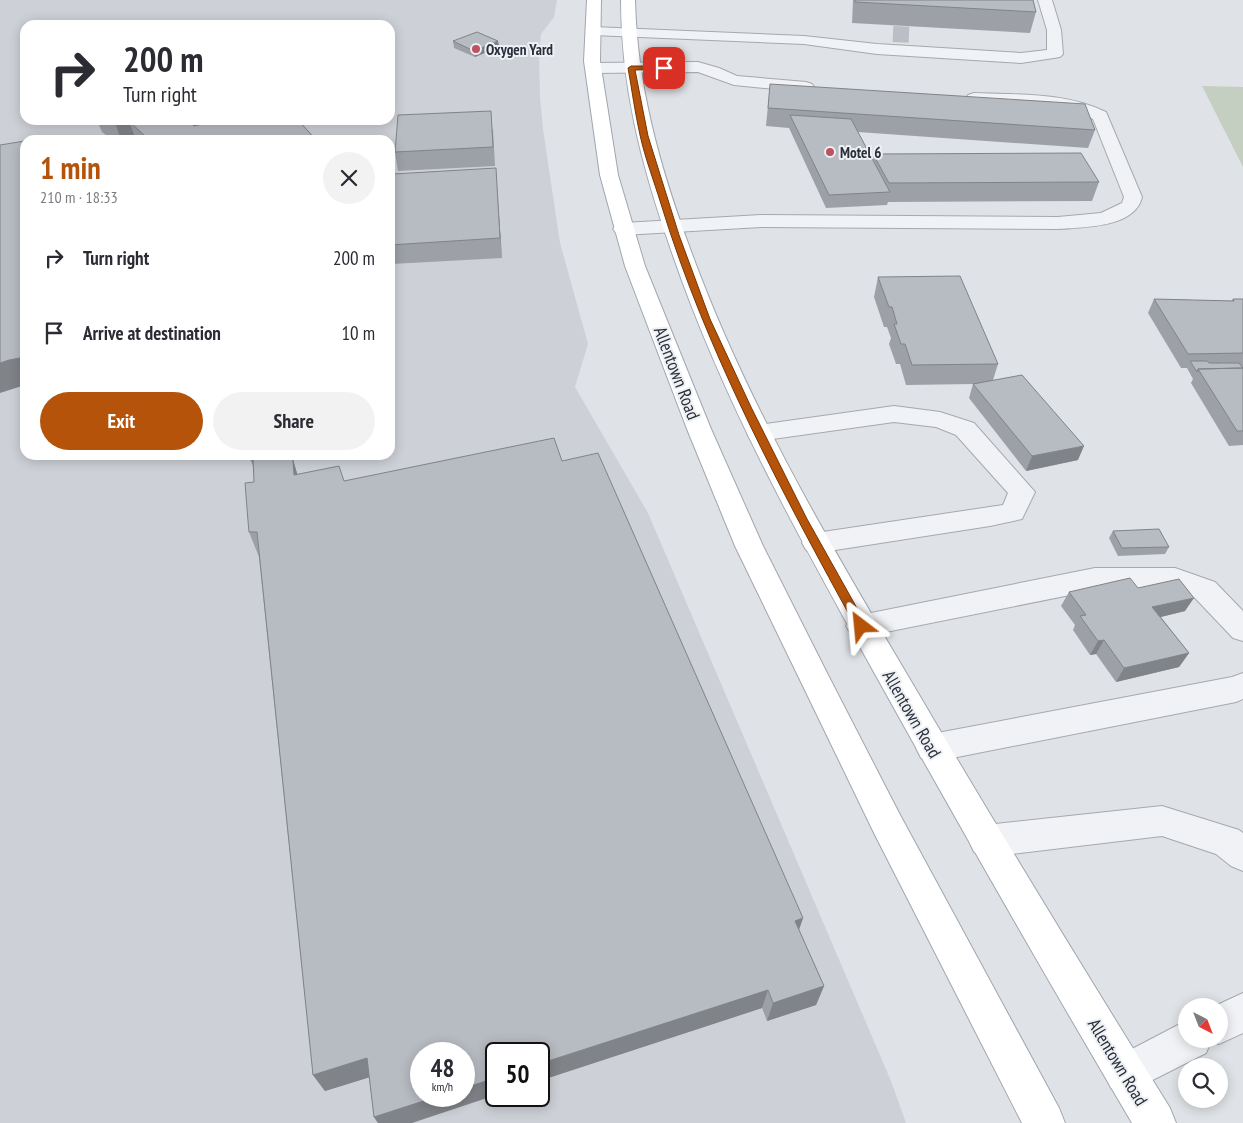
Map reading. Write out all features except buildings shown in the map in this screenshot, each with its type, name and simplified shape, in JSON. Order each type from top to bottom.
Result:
[{"type":"main road","name":"Allentown Road","points":[[594,0],[593,68],[609,175],[635,266],[699,429],[749,546],[887,824],[1044,1123]]},
{"type":"main road","name":"Allentown Road","points":[[628,0],[627,32],[631,68],[644,136],[672,226],[706,319],[759,433],[861,626],[986,841],[1155,1123]]},
{"type":"lane","points":[[1045,0],[1054,30],[1055,54]]},
{"type":"lane","points":[[593,31],[804,40],[836,45],[1022,58],[1055,54]]},
{"type":"lane","points":[[836,45],[869,32]]},
{"type":"lane","points":[[1022,43],[1055,54]]},
{"type":"lane","points":[[593,68],[698,67],[734,80],[822,89]]},
{"type":"lane","points":[[623,229],[761,221],[1058,224],[1100,220],[1118,215],[1131,205],[1133,196],[1100,116],[1091,110],[1057,102],[955,96]]},
{"type":"lane","points":[[759,433],[894,414],[940,420],[965,429],[1022,492],[1013,512],[998,516],[816,543]]},
{"type":"lane","points":[[861,626],[1095,579],[1176,579],[1205,590],[1243,630]]},
{"type":"lane","points":[[932,748],[1236,689],[1243,686]]},
{"type":"lane","points":[[986,841],[1162,821],[1228,841],[1243,855]]},
{"type":"lane","points":[[1228,1020],[1243,1012]]},
{"type":"lane","points":[[1125,1074],[1178,1046]]},
{"type":"shaded area","points":[[0,0],[557,0],[554,17],[541,34],[539,52],[540,97],[560,243],[588,344],[575,387],[648,513],[891,1081],[906,1123],[0,1123]]},
{"type":"green space","points":[[1202,86],[1243,87],[1243,167]]},
{"type":"tunnel","points":[[893,34],[916,35]]},
{"type":"place","name":"Oxygen Yard","points":[[476,49]]},
{"type":"place","name":"Motel 6","points":[[830,152]]},
{"type":"route","points":[[664,68],[631,68],[644,136],[675,235],[706,319],[746,407],[802,519],[861,626]]}]
